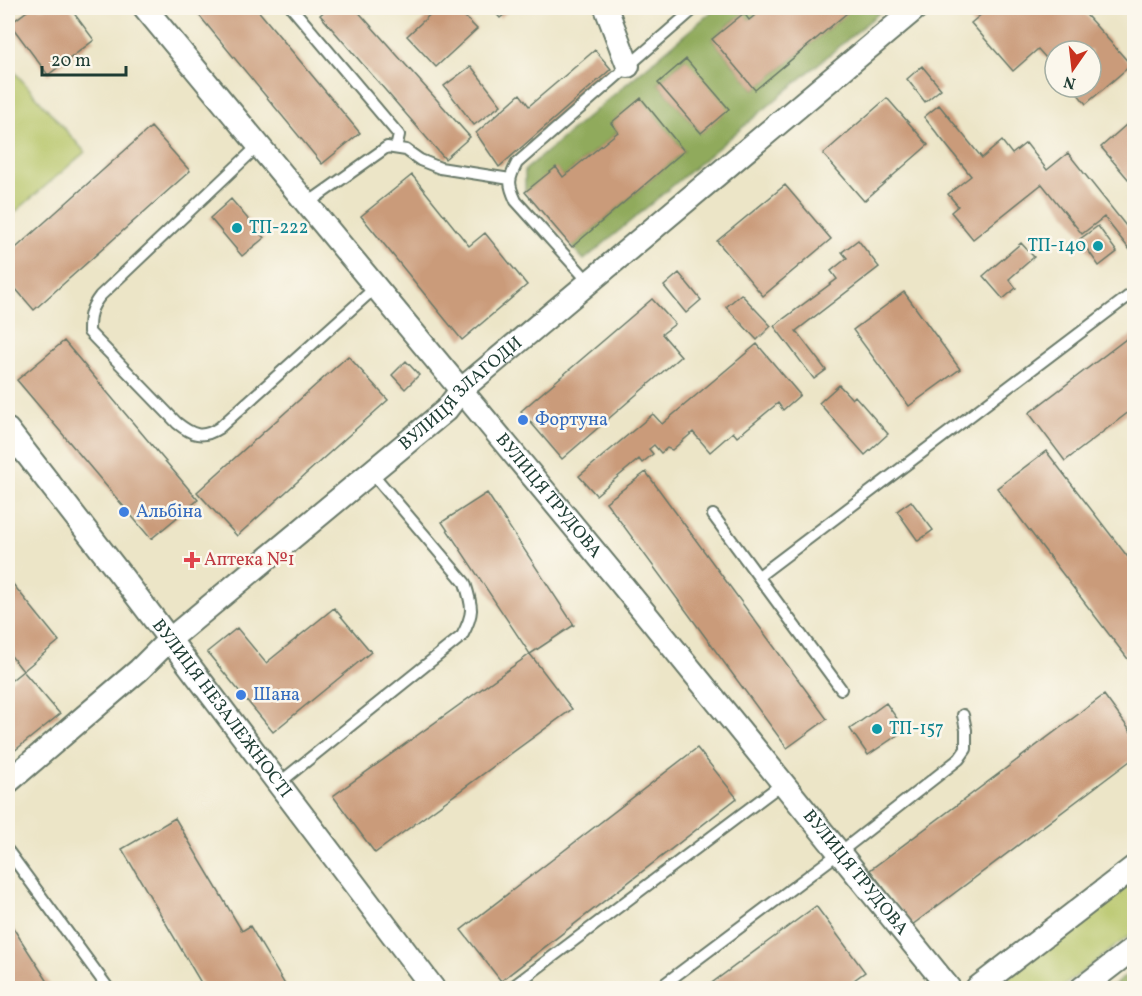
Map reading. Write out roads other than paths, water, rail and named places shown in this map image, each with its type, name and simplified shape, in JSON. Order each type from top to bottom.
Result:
[{"type":"street","name":"ВУЛИЦЯ ТРУДОВА","points":[[145,8],[462,389],[949,988]]},
{"type":"street","points":[[606,8],[628,66]]},
{"type":"street","name":"ВУЛИЦЯ ЗЛАГОДИ","points":[[8,782],[139,670],[169,640],[446,410],[462,389],[916,8]]},
{"type":"street","name":"ВУЛИЦЯ НЕЗАЛЕЖНОСТІ","points":[[12,445],[169,640],[433,988]]},
{"type":"street","points":[[977,988],[1134,867]]},
{"type":"street","points":[[1082,988],[1134,948]]},
{"type":"lane","points":[[292,8],[399,135],[396,148]]},
{"type":"lane","points":[[589,282],[516,201],[509,186],[512,173],[517,163],[695,8]]},
{"type":"lane","points":[[259,145],[100,296],[92,306],[89,332],[186,431],[209,434],[219,428],[377,287]]},
{"type":"lane","points":[[308,204],[387,147],[405,150],[420,160],[440,168],[510,179]]},
{"type":"lane","points":[[759,576],[1134,292]]},
{"type":"lane","points":[[278,784],[462,636],[471,619],[471,604],[465,583],[371,472]]},
{"type":"lane","points":[[713,515],[841,689]]},
{"type":"lane","points":[[659,988],[839,853],[959,759],[966,749],[963,715]]},
{"type":"lane","points":[[511,988],[783,783]]},
{"type":"lane","points":[[8,851],[108,988]]},
{"type":"place","name":"ТП-222","points":[[237,228]]},
{"type":"place","name":"ТП-140","points":[[1098,246]]},
{"type":"place","name":"Фортуна","points":[[523,420]]},
{"type":"place","name":"Альбіна","points":[[124,512]]},
{"type":"place","name":"Аптека №1","points":[[192,560]]},
{"type":"place","name":"Шана","points":[[241,695]]},
{"type":"place","name":"ТП-157","points":[[877,729]]}]
